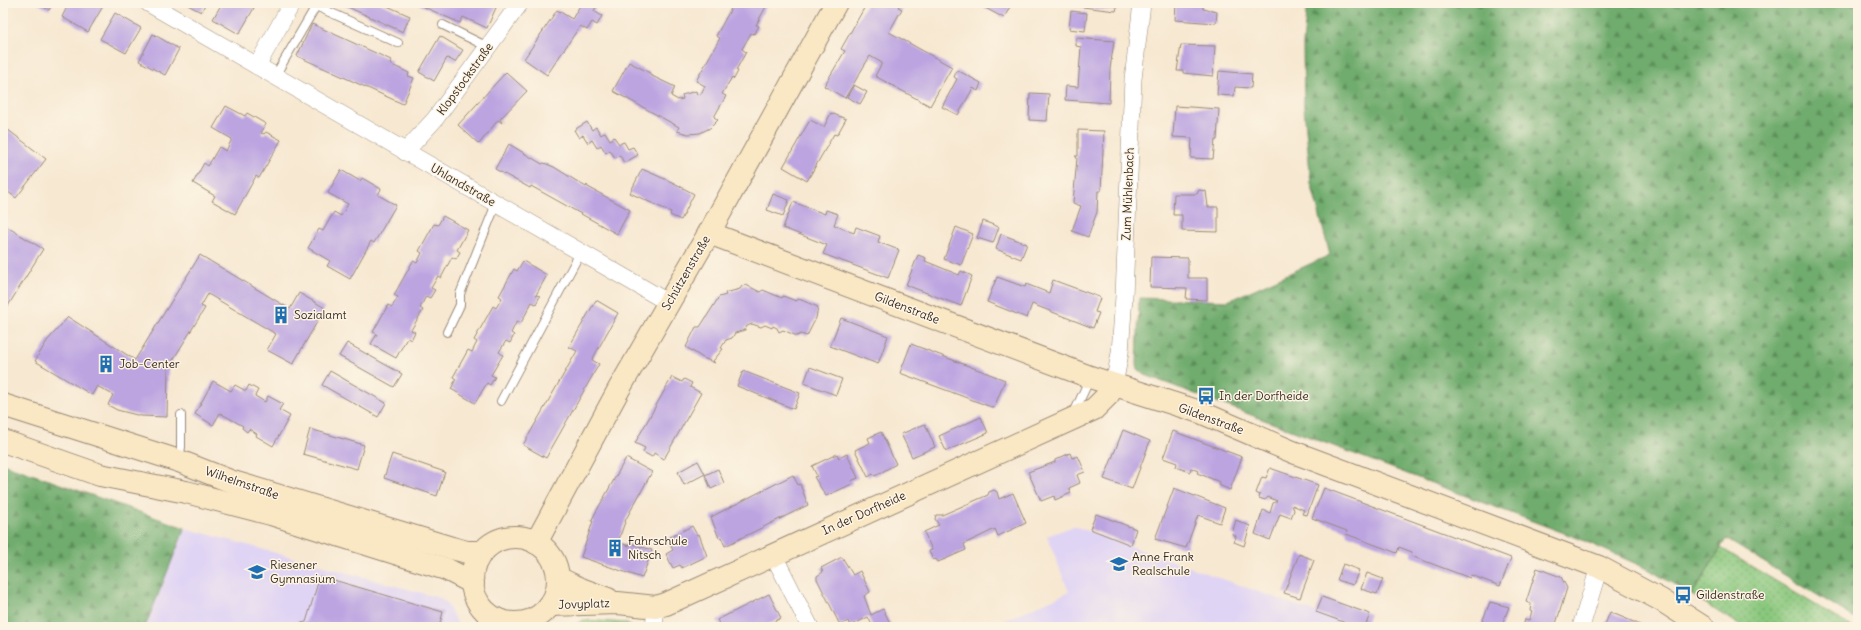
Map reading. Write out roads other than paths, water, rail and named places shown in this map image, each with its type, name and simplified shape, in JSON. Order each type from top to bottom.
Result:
[{"type":"main road","name":"Schützenstraße","points":[[536,543],[619,389],[709,233],[836,3]]},
{"type":"main road","name":"Gildenstraße","points":[[709,233],[1090,377],[1200,412],[1293,452],[1599,567],[1661,600],[1703,627]]},
{"type":"main road","name":"In der Dorfheide","points":[[655,617],[773,554],[1071,419],[1094,410],[1114,385]]},
{"type":"main road","name":"Wilhelmstraße","points":[[3,405],[179,461],[230,482],[452,548],[468,552],[483,552]]},
{"type":"main road","name":"Wilhelmstraße","points":[[3,441],[100,475],[186,492],[271,514],[446,568],[473,583]]},
{"type":"main road","points":[[521,537],[536,543],[550,556],[555,564],[558,578],[556,592],[550,605],[532,619],[516,625],[504,621],[488,620],[474,591],[473,583],[474,567],[483,552],[490,545],[504,538],[521,537]]},
{"type":"main road","name":"Jovyplatz","points":[[558,578],[581,589],[655,617]]},
{"type":"main road","name":"Jovyplatz","points":[[550,605],[618,603]]},
{"type":"street","name":"Uhlandstraße","points":[[148,3],[669,303]]},
{"type":"street","points":[[257,66],[292,3]]},
{"type":"street","name":"Klopstockstraße","points":[[405,152],[435,119],[520,3]]},
{"type":"street","name":"Zum Mühlenbach","points":[[1114,385],[1119,359],[1124,296],[1133,79],[1142,3]]},
{"type":"street","points":[[773,554],[810,627]]},
{"type":"street","points":[[1581,627],[1599,567]]},
{"type":"lane","points":[[275,76],[316,6],[398,44]]},
{"type":"lane","points":[[444,25],[488,47]]},
{"type":"lane","points":[[447,332],[460,306],[460,294],[496,204]]},
{"type":"lane","points":[[501,401],[580,253]]},
{"type":"lane","points":[[1071,419],[1090,377]]},
{"type":"lane","points":[[179,461],[181,447],[181,415]]},
{"type":"place","name":"Sozialamt","points":[[281,315]]},
{"type":"place","name":"Job-Center","points":[[106,364]]},
{"type":"place","name":"In der Dorfheide","points":[[1206,396]]},
{"type":"place","name":"Fahrschule Nitsch","points":[[615,548]]},
{"type":"place","name":"Anne Frank Realschule","points":[[1119,564]]},
{"type":"place","name":"Riesener Gymnasium","points":[[257,572]]},
{"type":"place","name":"Gildenstraße","points":[[1683,595]]}]
